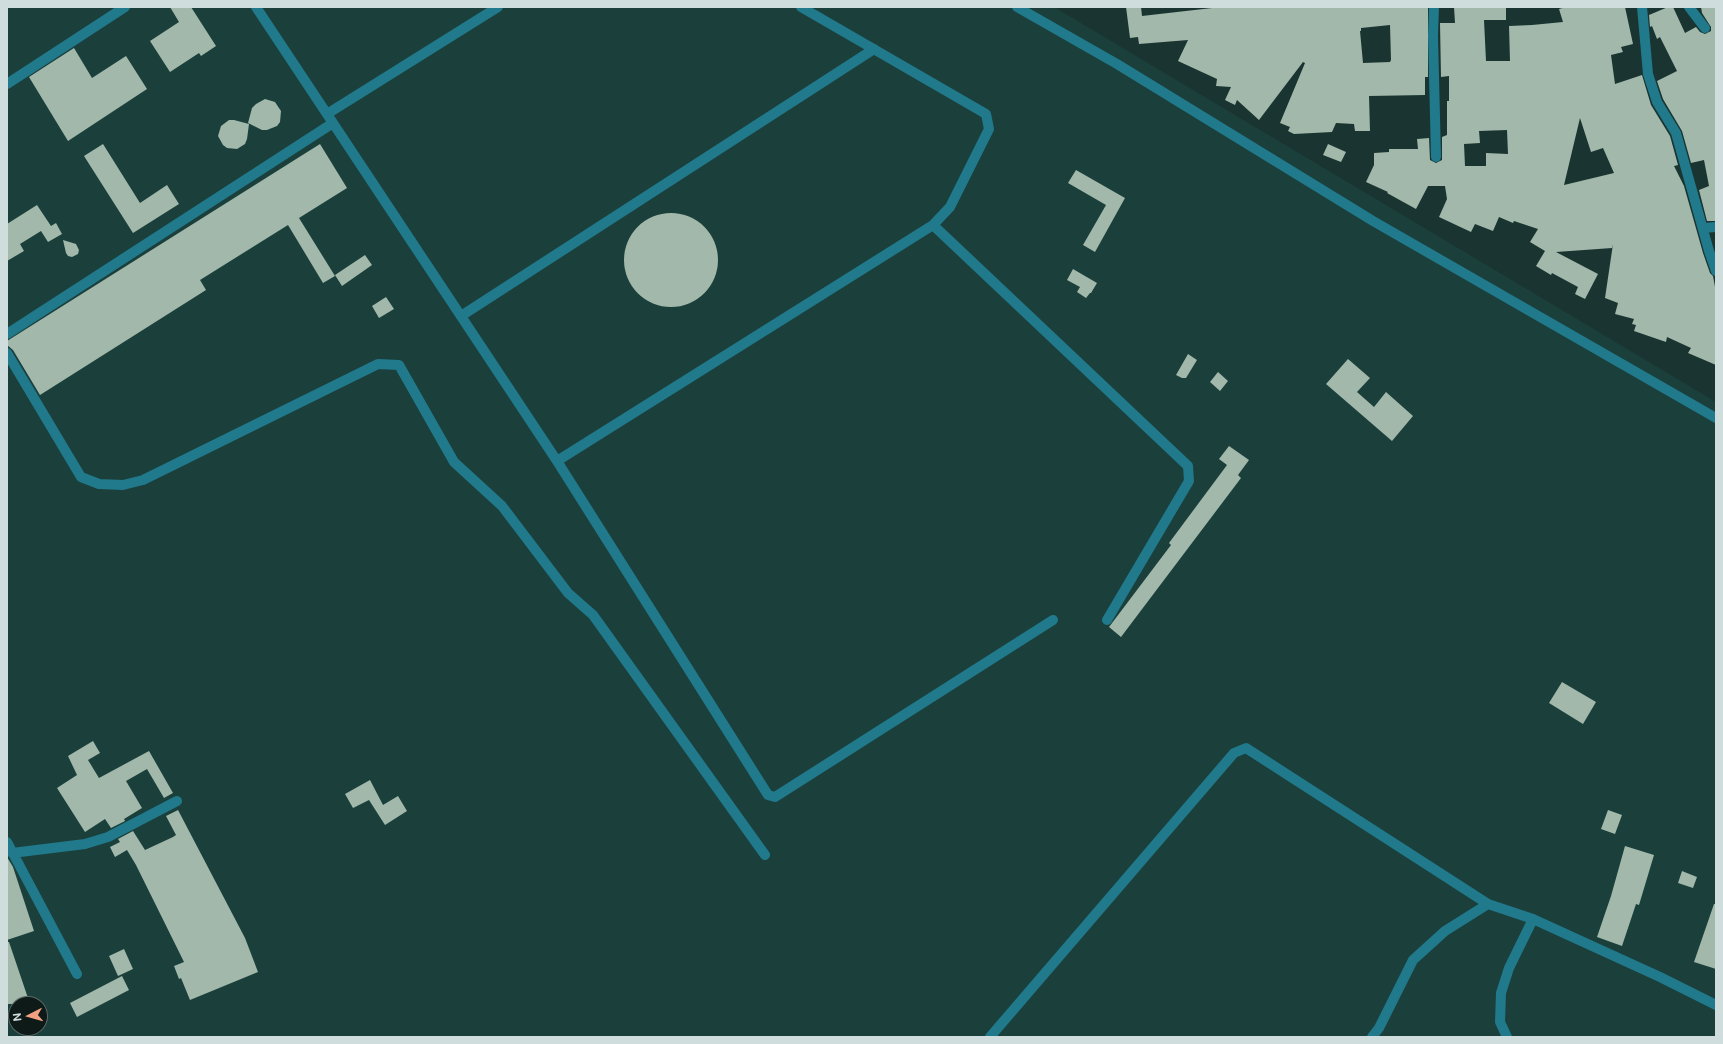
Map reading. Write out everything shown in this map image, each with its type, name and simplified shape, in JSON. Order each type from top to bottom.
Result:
[{"type":"street","points":[[7,84],[125,7]]},
{"type":"street","points":[[256,7],[557,461],[768,795],[775,797],[1053,620]]},
{"type":"street","points":[[327,114],[498,7]]},
{"type":"street","points":[[557,461],[933,225],[950,207],[989,129],[986,114],[801,7]]},
{"type":"street","points":[[1016,7],[1117,64],[1373,221],[1716,418]]},
{"type":"street","points":[[1434,7],[1433,36],[1436,157]]},
{"type":"street","points":[[1642,7],[1648,74],[1657,102],[1676,133],[1716,271]]},
{"type":"street","points":[[1689,7],[1705,28]]},
{"type":"street","points":[[461,316],[874,49]]},
{"type":"street","points":[[7,334],[333,123]]},
{"type":"street","points":[[933,225],[1188,466],[1189,481],[1107,620]]},
{"type":"street","points":[[1703,228],[1716,227]]},
{"type":"street","points":[[7,353],[81,477],[99,484],[123,485],[143,480],[378,364],[399,365],[454,462],[502,506],[568,593],[593,615],[765,855]]},
{"type":"street","points":[[990,1037],[1234,753],[1246,748],[1488,904],[1533,919],[1660,977],[1716,1005]]},
{"type":"street","points":[[12,853],[85,844],[108,837],[177,801]]},
{"type":"street","points":[[7,842],[77,974]]},
{"type":"street","points":[[1372,1037],[1379,1028],[1413,960],[1445,931],[1488,904]]},
{"type":"street","points":[[1507,1037],[1500,1022],[1501,993],[1509,968],[1533,919]]},
{"type":"shaded area","points":[[7,7],[1054,7],[1716,402],[1716,1037],[7,1037]]},
{"type":"building","points":[[170,7],[191,7],[216,46],[201,56],[199,53],[170,72],[150,41],[179,22]]},
{"type":"building","points":[[1126,7],[1141,7],[1142,16],[1212,7],[1428,7],[1428,77],[1425,77],[1425,95],[1369,96],[1370,131],[1355,131],[1354,124],[1336,123],[1332,132],[1294,134],[1288,131],[1290,127],[1280,123],[1305,63],[1303,62],[1259,120],[1237,100],[1235,105],[1225,100],[1231,87],[1216,86],[1217,79],[1178,61],[1188,40],[1139,44],[1138,37],[1130,38]],"holes":[[[1390,25],[1390,62],[1363,63],[1361,28]]]},
{"type":"building","points":[[1454,7],[1506,7],[1506,20],[1484,20],[1486,61],[1510,61],[1509,26],[1563,22],[1559,9],[1566,7],[1625,7],[1633,44],[1621,47],[1623,52],[1611,55],[1615,84],[1642,75],[1651,105],[1670,136],[1678,165],[1674,166],[1684,186],[1703,253],[1710,273],[1713,276],[1716,292],[1716,365],[1688,353],[1691,348],[1667,337],[1666,342],[1634,331],[1636,325],[1632,324],[1634,319],[1615,314],[1618,303],[1605,298],[1613,244],[1612,248],[1556,252],[1598,274],[1585,299],[1575,294],[1578,287],[1552,273],[1551,275],[1536,266],[1545,251],[1530,242],[1538,229],[1514,221],[1513,223],[1499,217],[1493,231],[1475,224],[1471,232],[1439,217],[1447,199],[1445,186],[1428,186],[1416,209],[1387,193],[1388,192],[1366,182],[1374,165],[1374,153],[1389,152],[1389,149],[1418,149],[1417,139],[1429,138],[1430,160],[1436,163],[1442,160],[1442,137],[1447,135],[1449,76],[1441,77],[1440,23],[1455,23]],"holes":[[[1580,118],[1591,152],[1603,148],[1614,173],[1564,185]],[[1507,130],[1508,154],[1486,153],[1486,166],[1465,166],[1464,144],[1480,143],[1479,131]]]},
{"type":"building","points":[[1668,7],[1673,7],[1685,33],[1696,27],[1700,32],[1705,34],[1711,31],[1711,27],[1702,13],[1701,7],[1716,7],[1716,221],[1707,221],[1699,190],[1709,186],[1704,160],[1691,163],[1682,131],[1663,99],[1657,81],[1677,71],[1660,37],[1657,39],[1652,26],[1650,27],[1649,15]]},
{"type":"building","points":[[74,48],[92,78],[126,56],[147,89],[68,141],[29,77]]},
{"type":"building","points":[[265,99],[275,102],[281,111],[280,122],[277,126],[267,130],[262,130],[248,123],[252,108]]},
{"type":"building","points":[[229,120],[249,124],[245,144],[237,149],[227,148],[223,145],[218,136],[221,126]]},
{"type":"building","points":[[103,144],[140,203],[167,185],[179,204],[133,233],[84,156]]},
{"type":"building","points":[[320,144],[347,188],[299,218],[335,276],[323,283],[288,225],[200,280],[206,290],[40,395],[13,350],[7,345],[7,341]]},
{"type":"building","points":[[1328,144],[1346,152],[1341,162],[1323,155]]},
{"type":"building","points":[[1076,170],[1125,198],[1095,252],[1083,245],[1106,205],[1068,183]]},
{"type":"building","points":[[37,205],[51,226],[56,223],[62,234],[48,242],[41,231],[20,244],[24,251],[7,261],[7,224]]},
{"type":"building","points":[[671,213],[689,217],[704,227],[714,242],[718,260],[714,278],[704,293],[689,303],[671,307],[653,303],[638,293],[628,278],[624,260],[628,242],[638,227],[653,217]]},
{"type":"building","points":[[63,240],[76,244],[79,250],[78,254],[72,257],[68,256]]},
{"type":"building","points":[[365,255],[372,265],[342,286],[335,275]]},
{"type":"building","points":[[1073,269],[1097,283],[1086,298],[1077,292],[1080,287],[1067,280]]},
{"type":"building","points":[[386,297],[394,309],[379,318],[372,306]]},
{"type":"building","points":[[1188,354],[1197,360],[1186,378],[1182,378],[1176,375]]},
{"type":"building","points":[[1348,359],[1370,378],[1357,392],[1374,407],[1386,392],[1413,416],[1392,441],[1326,384]]},
{"type":"building","points":[[1218,372],[1228,381],[1220,391],[1210,382]]},
{"type":"building","points":[[1229,446],[1249,460],[1238,475],[1241,478],[1121,637],[1109,627],[1171,545],[1169,543],[1227,465],[1219,459]]},
{"type":"building","points":[[1562,682],[1596,702],[1583,724],[1549,703]]},
{"type":"building","points":[[93,741],[100,753],[88,760],[99,778],[149,751],[173,793],[164,798],[147,769],[126,781],[142,808],[124,819],[125,821],[111,828],[105,819],[85,832],[57,788],[77,775],[68,756]]},
{"type":"building","points":[[370,780],[383,805],[398,796],[407,811],[385,825],[369,800],[353,808],[345,794]]},
{"type":"building","points":[[178,810],[245,938],[258,972],[190,1000],[181,978],[179,979],[174,966],[184,962],[136,865],[127,850],[115,857],[110,847],[120,842],[118,839],[133,831],[145,850],[173,837],[176,835],[166,816]]},
{"type":"building","points":[[1608,810],[1622,815],[1615,834],[1601,829]]},
{"type":"building","points":[[1625,846],[1654,855],[1639,905],[1636,904],[1622,946],[1597,937],[1611,896]]},
{"type":"building","points":[[7,857],[13,867],[34,931],[7,940]]},
{"type":"building","points":[[1682,871],[1697,877],[1693,888],[1678,883]]},
{"type":"building","points":[[1714,904],[1716,904],[1716,969],[1694,962]]},
{"type":"building","points":[[7,942],[9,942],[27,996],[8,996],[7,1004]]},
{"type":"building","points":[[124,949],[133,969],[118,976],[109,956]]},
{"type":"building","points":[[122,976],[129,990],[77,1017],[70,1003]]}]
